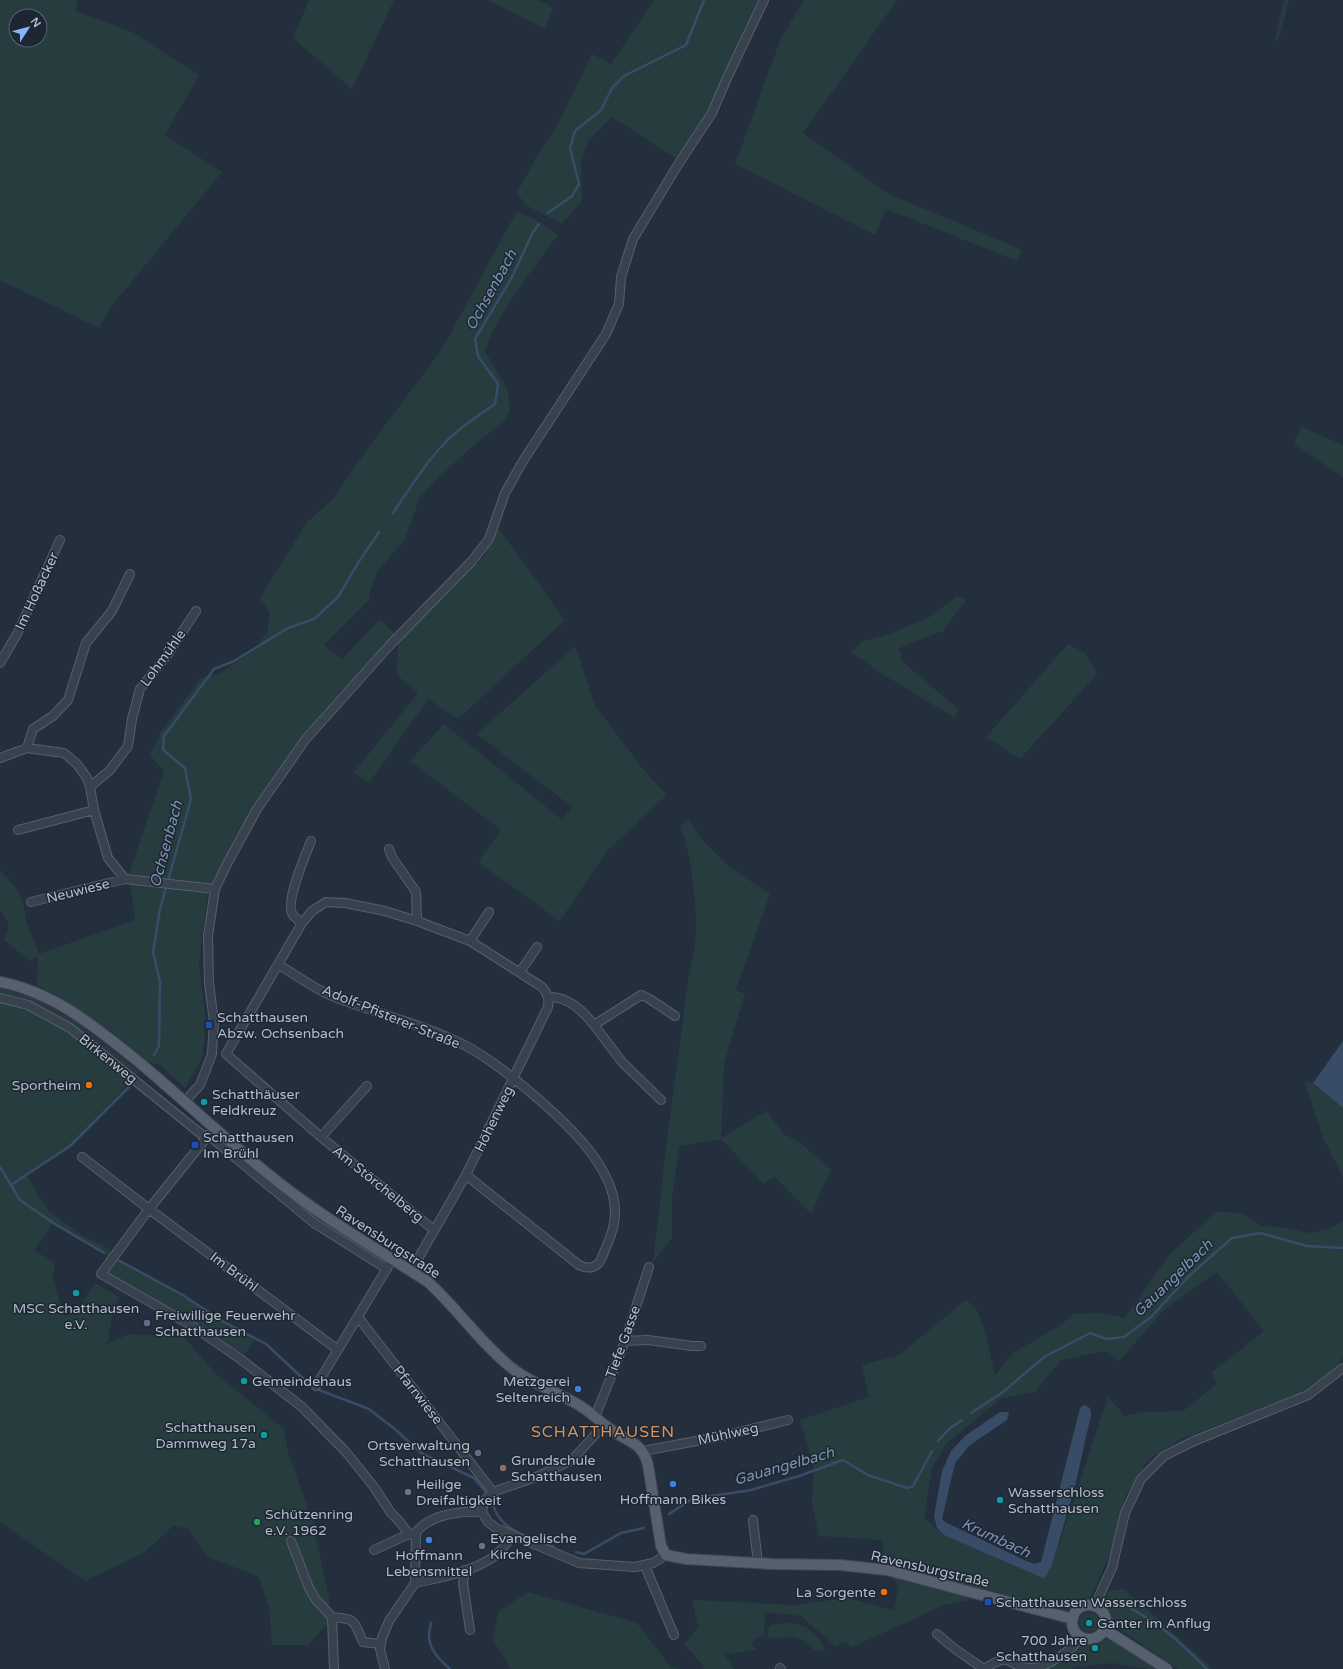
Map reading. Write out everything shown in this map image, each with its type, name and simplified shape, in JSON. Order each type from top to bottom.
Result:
[{"type":"main road","name":"Ravensburgstraße","points":[[0,982],[48,998],[68,1008],[121,1048],[185,1101],[268,1174],[323,1215],[392,1259],[440,1293],[512,1368],[523,1376],[582,1407],[604,1425]]},
{"type":"main road","points":[[604,1425],[638,1445],[643,1451],[648,1465],[661,1546],[666,1555]]},
{"type":"main road","name":"Ravensburgstraße","points":[[666,1555],[686,1559],[840,1565],[887,1570],[1072,1619]]},
{"type":"main road","points":[[1083,1607],[1094,1607],[1102,1613],[1105,1624],[1104,1629],[1097,1637],[1086,1639],[1081,1637],[1074,1629],[1072,1619],[1083,1607]]},
{"type":"main road","points":[[1104,1629],[1167,1669]]},
{"type":"street","points":[[185,1101],[200,1085],[212,1054],[214,1022],[209,984],[208,936],[215,889],[257,809],[305,740],[389,646],[472,561],[489,539],[505,493],[523,461],[606,334],[619,304],[622,277],[633,239],[679,163],[712,113],[764,0]]},
{"type":"street","name":"Im Hoßacker","points":[[0,663],[17,634],[60,540]]},
{"type":"street","points":[[28,748],[33,729],[53,716],[68,700],[86,643],[112,611],[130,574]]},
{"type":"street","name":"Lohmühle","points":[[90,787],[110,770],[128,746],[132,719],[140,689],[168,654],[196,611]]},
{"type":"street","points":[[0,758],[28,748],[64,753],[77,764],[87,778],[90,787],[94,810],[108,858],[125,879],[215,889]]},
{"type":"street","points":[[18,830],[94,810]]},
{"type":"street","points":[[302,923],[293,915],[291,909],[292,894],[311,840]]},
{"type":"street","points":[[389,849],[392,857],[416,892],[417,921]]},
{"type":"street","name":"Neuwiese","points":[[31,902],[125,879]]},
{"type":"street","points":[[212,1054],[226,1054],[302,923],[312,911],[326,902],[345,903],[378,910],[417,921],[470,941],[542,987],[547,992],[549,998],[559,998],[568,1001],[586,1015],[622,1062],[661,1100]]},
{"type":"street","points":[[470,941],[489,912]]},
{"type":"street","points":[[520,972],[537,947]]},
{"type":"street","name":"Adolf-Pfisterer-Straße","points":[[279,965],[330,995],[454,1040],[492,1062],[528,1090],[572,1132],[594,1158],[605,1174],[613,1196],[615,1213],[614,1225],[600,1262],[590,1269],[579,1265],[466,1175]]},
{"type":"street","points":[[594,1025],[641,996],[648,998],[675,1016]]},
{"type":"street","name":"Birkenweg","points":[[0,998],[28,1005],[70,1028],[314,1223],[387,1269]]},
{"type":"street","name":"Höhenweg","points":[[410,1271],[466,1175],[548,1007],[549,998]]},
{"type":"street","name":"Am Störchelberg","points":[[226,1054],[321,1137],[434,1230]]},
{"type":"street","name":"Am Störchelberg","points":[[321,1137],[367,1086]]},
{"type":"street","points":[[215,1127],[149,1209],[100,1274],[194,1327],[239,1358],[302,1407],[346,1452],[371,1483],[391,1513],[412,1535],[415,1584],[389,1621],[380,1644],[381,1657],[385,1669]]},
{"type":"street","name":"Im Brühl","points":[[82,1157],[338,1350]]},
{"type":"street","points":[[316,1386],[392,1259]]},
{"type":"street","name":"Tiefe Gasse","points":[[594,1418],[625,1341],[649,1267]]},
{"type":"street","name":"Pfarrwiese","points":[[358,1317],[493,1492]]},
{"type":"street","points":[[625,1341],[648,1340],[701,1346]]},
{"type":"street","points":[[1094,1607],[1112,1568],[1125,1513],[1141,1479],[1164,1456],[1194,1441],[1308,1395],[1343,1368]]},
{"type":"street","name":"Mühlweg","points":[[643,1451],[723,1436],[788,1420]]},
{"type":"street","points":[[604,1425],[572,1460],[536,1477],[493,1492],[484,1501],[482,1512],[490,1524],[512,1536],[579,1563],[645,1566],[658,1561],[666,1555]]},
{"type":"street","points":[[374,1550],[412,1535],[422,1527],[444,1515],[482,1512]]},
{"type":"street","points":[[753,1520],[758,1563]]},
{"type":"street","points":[[415,1584],[466,1570],[496,1554],[512,1536]]},
{"type":"street","points":[[291,1541],[309,1588],[316,1600],[332,1617],[334,1669]]},
{"type":"street","points":[[645,1566],[674,1635]]},
{"type":"street","points":[[466,1570],[463,1583],[470,1630]]},
{"type":"street","points":[[332,1617],[349,1618],[353,1621],[363,1642],[380,1644]]},
{"type":"street","points":[[937,1634],[984,1669],[995,1662],[1004,1659],[1025,1668],[1039,1667],[1070,1650],[1081,1637]]},
{"type":"green space","points":[[0,0],[78,0],[75,11],[132,32],[199,75],[165,135],[222,172],[111,307],[99,328],[0,280]]},
{"type":"green space","points":[[309,0],[394,0],[352,89],[293,38]]},
{"type":"green space","points":[[488,0],[539,0],[553,8],[545,29]]},
{"type":"green space","points":[[654,0],[760,0],[712,105],[677,159],[612,117],[588,141],[581,163],[582,201],[562,224],[526,205],[517,193],[537,156],[555,129],[592,54],[611,64]]},
{"type":"green space","points":[[804,0],[897,0],[803,133],[887,193],[1022,250],[1017,261],[886,209],[875,235],[735,164],[781,38]]},
{"type":"green space","points":[[1284,0],[1289,0],[1278,41],[1275,38]]},
{"type":"green space","points":[[517,211],[536,220],[558,235],[507,306],[498,321],[485,351],[508,391],[510,409],[506,420],[475,444],[420,497],[405,539],[377,572],[370,592],[369,600],[324,645],[342,659],[380,619],[396,635],[323,713],[283,763],[254,806],[213,884],[209,884],[199,962],[206,1024],[202,1059],[185,1088],[161,1066],[147,1061],[109,1030],[37,985],[38,955],[30,961],[4,940],[9,925],[0,909],[0,870],[18,890],[27,923],[39,954],[135,920],[129,874],[164,771],[150,755],[161,732],[201,678],[219,674],[257,648],[267,631],[270,614],[263,602],[259,600],[307,522],[332,500],[371,444],[442,349]]},
{"type":"green space","points":[[1301,427],[1343,445],[1343,477],[1294,444]]},
{"type":"green space","points":[[499,529],[565,620],[458,719],[428,699],[369,783],[354,772],[418,693],[397,675],[398,643],[443,594],[482,559]]},
{"type":"green space","points":[[957,596],[966,600],[943,631],[899,648],[903,662],[958,709],[955,718],[879,672],[864,660],[850,653],[862,642],[895,632],[930,617]]},
{"type":"green space","points":[[1068,644],[1085,653],[1097,674],[1020,759],[986,737]]},
{"type":"green space","points":[[575,646],[595,705],[642,768],[667,795],[607,851],[559,922],[533,901],[478,862],[501,830],[410,761],[444,724],[562,820],[572,807],[477,734]]},
{"type":"green space","points":[[689,819],[701,839],[731,868],[770,894],[736,990],[745,994],[724,1063],[721,1138],[766,1111],[784,1134],[799,1142],[831,1169],[811,1214],[774,1176],[764,1184],[721,1139],[679,1146],[672,1199],[672,1238],[653,1262],[667,1140],[696,930],[691,871],[687,848],[680,826]]},
{"type":"green space","points":[[0,988],[37,999],[76,1022],[139,1071],[72,1146],[49,1162],[26,1173],[39,1197],[49,1211],[76,1232],[111,1250],[117,1258],[255,1339],[244,1355],[225,1342],[113,1277],[102,1268],[107,1255],[53,1224],[34,1250],[55,1263],[53,1278],[64,1316],[75,1314],[95,1283],[119,1297],[113,1314],[107,1344],[129,1334],[184,1337],[215,1373],[284,1429],[288,1452],[312,1520],[329,1598],[330,1621],[308,1645],[272,1645],[269,1606],[258,1576],[207,1557],[188,1529],[173,1526],[145,1552],[85,1581],[0,1522]]},
{"type":"green space","points":[[1305,1082],[1313,1083],[1343,1108],[1343,1177],[1323,1138]]},
{"type":"green space","points":[[1216,1212],[1241,1213],[1262,1226],[1287,1228],[1308,1233],[1325,1230],[1343,1222],[1343,1358],[1339,1361],[1341,1365],[1297,1395],[1181,1439],[1149,1459],[1125,1496],[1112,1549],[1090,1599],[1066,1611],[883,1565],[883,1540],[819,1536],[812,1503],[814,1468],[800,1420],[869,1397],[862,1365],[899,1355],[966,1300],[976,1308],[985,1331],[995,1375],[1013,1353],[1061,1325],[1073,1314],[1099,1313],[1125,1318],[1168,1256]],"holes":[[[1217,1272],[1264,1331],[1212,1372],[1217,1384],[1183,1411],[1142,1412],[1125,1416],[1108,1397],[1052,1565],[1046,1576],[944,1535],[924,1518],[932,1468],[946,1444],[1000,1399],[1035,1392],[1061,1360],[1106,1351],[1119,1361],[1165,1309]]]},
{"type":"green space","points":[[892,1578],[970,1597],[967,1601],[947,1604],[852,1647],[849,1644],[842,1642],[836,1647],[801,1616],[765,1612],[764,1636],[756,1638],[752,1643],[757,1650],[724,1654],[734,1669],[703,1669],[704,1666],[684,1645],[698,1627],[692,1600],[793,1605],[847,1598],[893,1610],[899,1587]]},
{"type":"green space","points":[[1124,1589],[1212,1669],[1178,1669],[1118,1628],[1110,1619],[1103,1605],[1109,1591]]},
{"type":"green space","points":[[528,1592],[637,1623],[671,1667],[680,1669],[511,1669],[493,1640],[498,1612]]},
{"type":"green space","points":[[1085,1612],[1093,1612],[1099,1618],[1099,1626],[1093,1632],[1085,1632],[1079,1626],[1079,1618]]},
{"type":"green space","points":[[790,1622],[803,1626],[816,1635],[826,1652],[814,1650],[803,1640],[793,1637],[768,1638],[767,1630],[771,1625]]},
{"type":"green space","points":[[1074,1635],[1081,1642],[1094,1643],[1110,1638],[1160,1669],[1149,1669],[1113,1663],[1076,1667],[1071,1669],[1038,1669],[1069,1648]]},
{"type":"water","points":[[1343,1041],[1343,1108],[1313,1083]]},
{"type":"water","points":[[1084,1405],[1090,1408],[1091,1415],[1074,1490],[1052,1565],[1046,1576],[1043,1578],[944,1535],[937,1528],[934,1516],[942,1471],[951,1451],[965,1436],[1000,1412],[1009,1412],[1007,1420],[970,1445],[955,1463],[942,1519],[945,1522],[1024,1560],[1034,1564],[1041,1562],[1080,1408]]},
{"type":"waterway","name":"Ochsenbach","points":[[548,213],[572,196],[579,184],[570,148],[575,131],[601,110],[612,88],[624,76],[686,45],[704,0]]},
{"type":"waterway","name":"Ochsenbach","points":[[393,513],[421,472],[440,448],[459,430],[495,404],[498,384],[478,356],[475,339],[512,277],[532,234],[539,224]]},
{"type":"waterway","name":"Ochsenbach","points":[[154,1055],[159,1046],[160,982],[153,952],[160,909],[191,799],[185,768],[163,750],[164,736],[214,669],[234,661],[288,628],[314,619],[338,597],[358,563],[379,532]]},
{"type":"waterway","name":"Ochsenbach","points":[[11,1185],[70,1146],[130,1086]]},
{"type":"waterway","name":"Gauangelbach","points":[[0,1167],[20,1200],[55,1224],[104,1253]]},
{"type":"waterway","name":"Gauangelbach","points":[[971,1413],[1003,1392],[1044,1357],[1090,1333],[1106,1339],[1124,1337],[1151,1317],[1190,1275],[1232,1238],[1260,1233],[1307,1246],[1343,1248]]},
{"type":"waterway","name":"Gauangelbach","points":[[118,1260],[181,1294],[224,1322],[266,1344],[309,1384]]},
{"type":"waterway","name":"Gauangelbach","points":[[319,1390],[369,1409],[396,1430],[421,1453],[474,1478],[485,1491]]},
{"type":"waterway","name":"Gauangelbach","points":[[938,1441],[949,1429],[962,1420]]},
{"type":"waterway","name":"Gauangelbach","points":[[669,1514],[692,1499],[751,1490],[799,1476],[843,1460],[868,1475],[907,1488],[913,1486],[932,1451]]},
{"type":"waterway","name":"Gauangelbach","points":[[493,1502],[496,1512],[501,1520],[516,1532],[554,1547]]},
{"type":"waterway","name":"Gauangelbach","points":[[576,1552],[584,1554],[621,1533],[644,1528]]},
{"type":"waterway","name":"Krumbach","points":[[1115,1601],[1129,1607],[1165,1630],[1207,1669]]},
{"type":"waterway","points":[[431,1623],[429,1631],[429,1641],[431,1646],[439,1658],[450,1669]]},
{"type":"place","name":"Schatthausen Abzw. Ochsenbach","points":[[209,1025]]},
{"type":"place","name":"Sportheim","points":[[89,1085]]},
{"type":"place","name":"Schatthäuser Feldkreuz","points":[[204,1102]]},
{"type":"place","name":"Schatthausen Im Brühl","points":[[195,1145]]},
{"type":"place","name":"MSC Schatthausen e.V.","points":[[76,1293]]},
{"type":"place","name":"Freiwillige Feuerwehr Schatthausen","points":[[147,1323]]},
{"type":"place","name":"Gemeindehaus","points":[[244,1381]]},
{"type":"place","name":"Metzgerei Seltenreich","points":[[578,1389]]},
{"type":"place","name":"Schatthausen Dammweg 17a","points":[[264,1435]]},
{"type":"place","name":"Ortsverwaltung Schatthausen","points":[[478,1453]]},
{"type":"place","name":"Grundschule Schatthausen","points":[[503,1468]]},
{"type":"place","name":"Hoffmann Bikes","points":[[673,1484]]},
{"type":"place","name":"Heilige Dreifaltigkeit","points":[[408,1492]]},
{"type":"place","name":"Wasserschloss Schatthausen","points":[[1000,1500]]},
{"type":"place","name":"Schützenring e.V. 1962","points":[[257,1522]]},
{"type":"place","name":"Hoffmann Lebensmittel","points":[[429,1540]]},
{"type":"place","name":"Evangelische Kirche","points":[[482,1546]]},
{"type":"place","name":"La Sorgente","points":[[884,1592]]},
{"type":"place","name":"Schatthausen Wasserschloss","points":[[988,1602]]},
{"type":"place","name":"Ganter im Anflug","points":[[1089,1623]]},
{"type":"place","name":"700 Jahre Schatthausen","points":[[1095,1648]]},
{"type":"district","name":"SCHATTHAUSEN","points":[[603,1432]]}]
